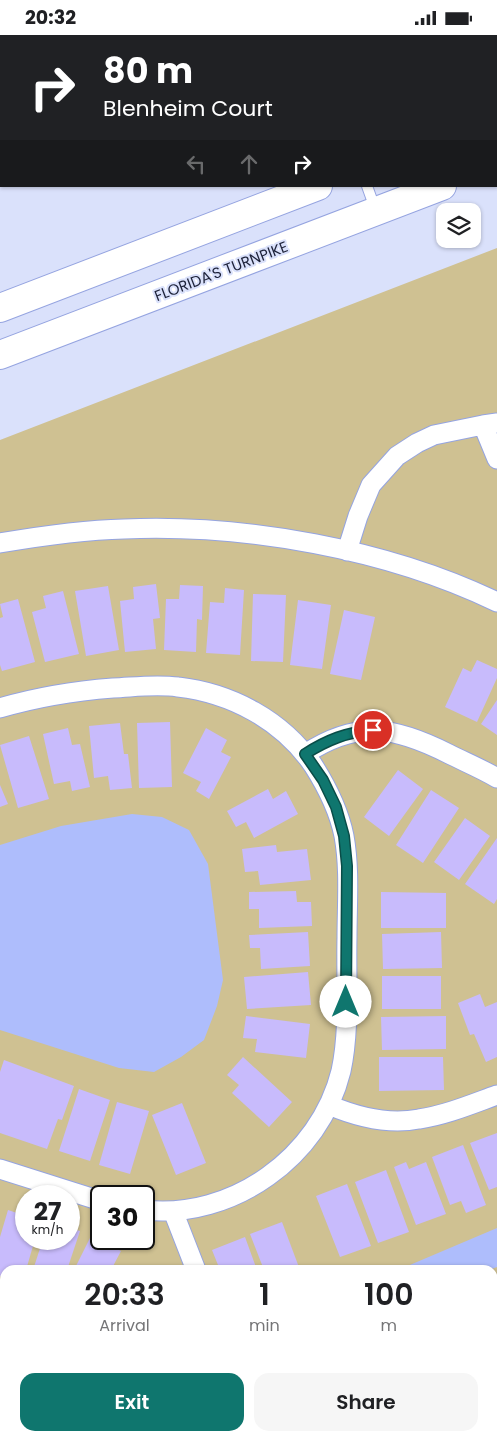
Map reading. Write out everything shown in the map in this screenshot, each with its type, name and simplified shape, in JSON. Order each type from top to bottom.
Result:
[{"type":"highway","points":[[0,308],[315,187]]},
{"type":"highway","name":"FLORIDA'S TURNPIKE","points":[[0,355],[439,187]]},
{"type":"street","points":[[347,551],[358,516],[371,485],[396,456],[417,443],[434,435],[490,424],[497,459]]},
{"type":"street","points":[[0,543],[54,534],[124,529],[187,529],[250,534],[313,543],[382,560],[427,574],[497,602]]},
{"type":"street","points":[[0,708],[87,690],[148,686],[177,687],[206,692],[235,701],[261,715],[285,733],[305,754],[323,780],[336,807],[344,836],[347,866],[346,1041],[341,1070],[329,1105],[303,1145],[282,1166],[258,1184],[231,1197],[203,1206],[173,1211],[155,1210]]},
{"type":"street","points":[[305,754],[318,745],[345,734],[366,731],[388,731],[402,733],[429,744],[497,778]]},
{"type":"street","points":[[329,1105],[351,1114],[368,1118],[402,1121],[452,1111],[497,1095]]},
{"type":"street","points":[[0,1169],[90,1198]]},
{"type":"street","points":[[173,1211],[194,1265]]},
{"type":"lane","points":[[367,187],[376,211]]},
{"type":"shaded area","points":[[497,248],[497,1265],[0,1265],[0,440]]},
{"type":"water","points":[[132,814],[162,817],[189,830],[208,864],[223,980],[217,1006],[204,1040],[181,1057],[154,1072],[119,1068],[0,1030],[0,845],[61,826]]},
{"type":"water","points":[[497,1228],[497,1265],[410,1265]]},
{"type":"building","points":[[156,584],[160,618],[153,619],[156,649],[125,652],[120,601],[134,599],[133,587]]},
{"type":"building","points":[[180,585],[203,586],[202,620],[197,619],[196,652],[164,650],[166,599],[179,599]]},
{"type":"building","points":[[108,586],[119,650],[86,656],[75,591]]},
{"type":"building","points":[[225,588],[244,590],[240,655],[206,653],[210,602],[224,603]]},
{"type":"building","points":[[63,591],[79,654],[45,662],[32,612],[46,608],[43,596]]},
{"type":"building","points":[[253,594],[286,595],[283,662],[251,661]]},
{"type":"building","points":[[18,599],[35,662],[2,671],[0,665],[0,618],[3,617],[0,604]]},
{"type":"building","points":[[298,600],[331,605],[322,669],[290,665]]},
{"type":"building","points":[[344,610],[375,617],[361,680],[330,674]]},
{"type":"building","points":[[477,660],[497,669],[497,678],[477,722],[445,707],[463,668],[471,672]]},
{"type":"building","points":[[497,700],[497,735],[481,724]]},
{"type":"building","points":[[170,722],[172,787],[139,788],[137,723]]},
{"type":"building","points":[[120,723],[124,754],[128,754],[132,788],[110,790],[108,776],[94,778],[89,726]]},
{"type":"building","points":[[68,728],[72,745],[80,744],[90,787],[72,791],[70,781],[54,784],[43,734]]},
{"type":"building","points":[[206,728],[227,740],[221,752],[231,757],[209,799],[196,791],[201,782],[183,773]]},
{"type":"building","points":[[29,736],[49,799],[18,808],[0,745]]},
{"type":"building","points":[[398,770],[423,789],[389,836],[364,817]]},
{"type":"building","points":[[0,785],[8,804],[0,807]]},
{"type":"building","points":[[268,789],[273,799],[286,791],[298,814],[254,838],[246,822],[236,827],[227,811]]},
{"type":"building","points":[[431,790],[459,808],[423,863],[396,845]]},
{"type":"building","points":[[465,818],[490,836],[459,880],[434,862]]},
{"type":"building","points":[[497,838],[497,899],[494,904],[465,884]]},
{"type":"building","points":[[276,845],[277,852],[307,849],[311,880],[260,885],[258,871],[245,872],[242,849]]},
{"type":"building","points":[[296,891],[297,902],[311,902],[312,926],[259,928],[259,909],[249,909],[249,892]]},
{"type":"building","points":[[381,892],[446,893],[446,928],[381,928]]},
{"type":"building","points":[[308,932],[310,966],[261,969],[260,948],[250,948],[249,935]]},
{"type":"building","points":[[441,932],[442,968],[383,969],[382,934]]},
{"type":"building","points":[[308,972],[311,1005],[247,1009],[244,977]]},
{"type":"building","points":[[382,976],[441,976],[441,1009],[382,1009]]},
{"type":"building","points":[[480,994],[485,1007],[497,1002],[497,1057],[486,1062],[474,1034],[470,1035],[458,1003]]},
{"type":"building","points":[[246,1016],[310,1024],[306,1058],[255,1052],[257,1039],[243,1038]]},
{"type":"building","points":[[446,1016],[446,1049],[382,1050],[381,1017]]},
{"type":"building","points":[[243,1057],[292,1102],[269,1127],[232,1093],[239,1085],[227,1075]]},
{"type":"building","points":[[379,1057],[443,1057],[444,1090],[379,1091]]},
{"type":"building","points":[[4,1060],[74,1086],[62,1120],[58,1119],[47,1149],[0,1133],[0,1072]]},
{"type":"building","points":[[79,1089],[110,1100],[90,1161],[59,1151]]},
{"type":"building","points":[[117,1102],[149,1111],[130,1174],[99,1165]]},
{"type":"building","points":[[182,1103],[206,1163],[176,1175],[152,1115]]},
{"type":"building","points":[[497,1133],[497,1187],[489,1190],[470,1143]]},
{"type":"building","points":[[463,1145],[486,1205],[466,1213],[461,1201],[450,1205],[432,1157]]},
{"type":"building","points":[[406,1162],[409,1169],[426,1162],[446,1214],[416,1225],[394,1167]]},
{"type":"building","points":[[386,1170],[409,1232],[378,1243],[355,1182]]},
{"type":"building","points":[[347,1184],[371,1246],[340,1257],[316,1196]]},
{"type":"building","points":[[8,1210],[15,1212],[15,1250],[32,1250],[27,1265],[0,1265],[0,1237]]},
{"type":"building","points":[[282,1222],[298,1265],[262,1265],[250,1234]]},
{"type":"building","points":[[245,1237],[255,1265],[218,1265],[212,1250]]},
{"type":"building","points":[[90,1238],[90,1250],[121,1251],[114,1265],[76,1265]]},
{"type":"building","points":[[39,1250],[74,1250],[69,1265],[35,1265]]},
{"type":"route","points":[[346,1002],[347,866],[344,836],[336,807],[323,780],[305,754],[318,745],[345,734],[373,730]]}]
